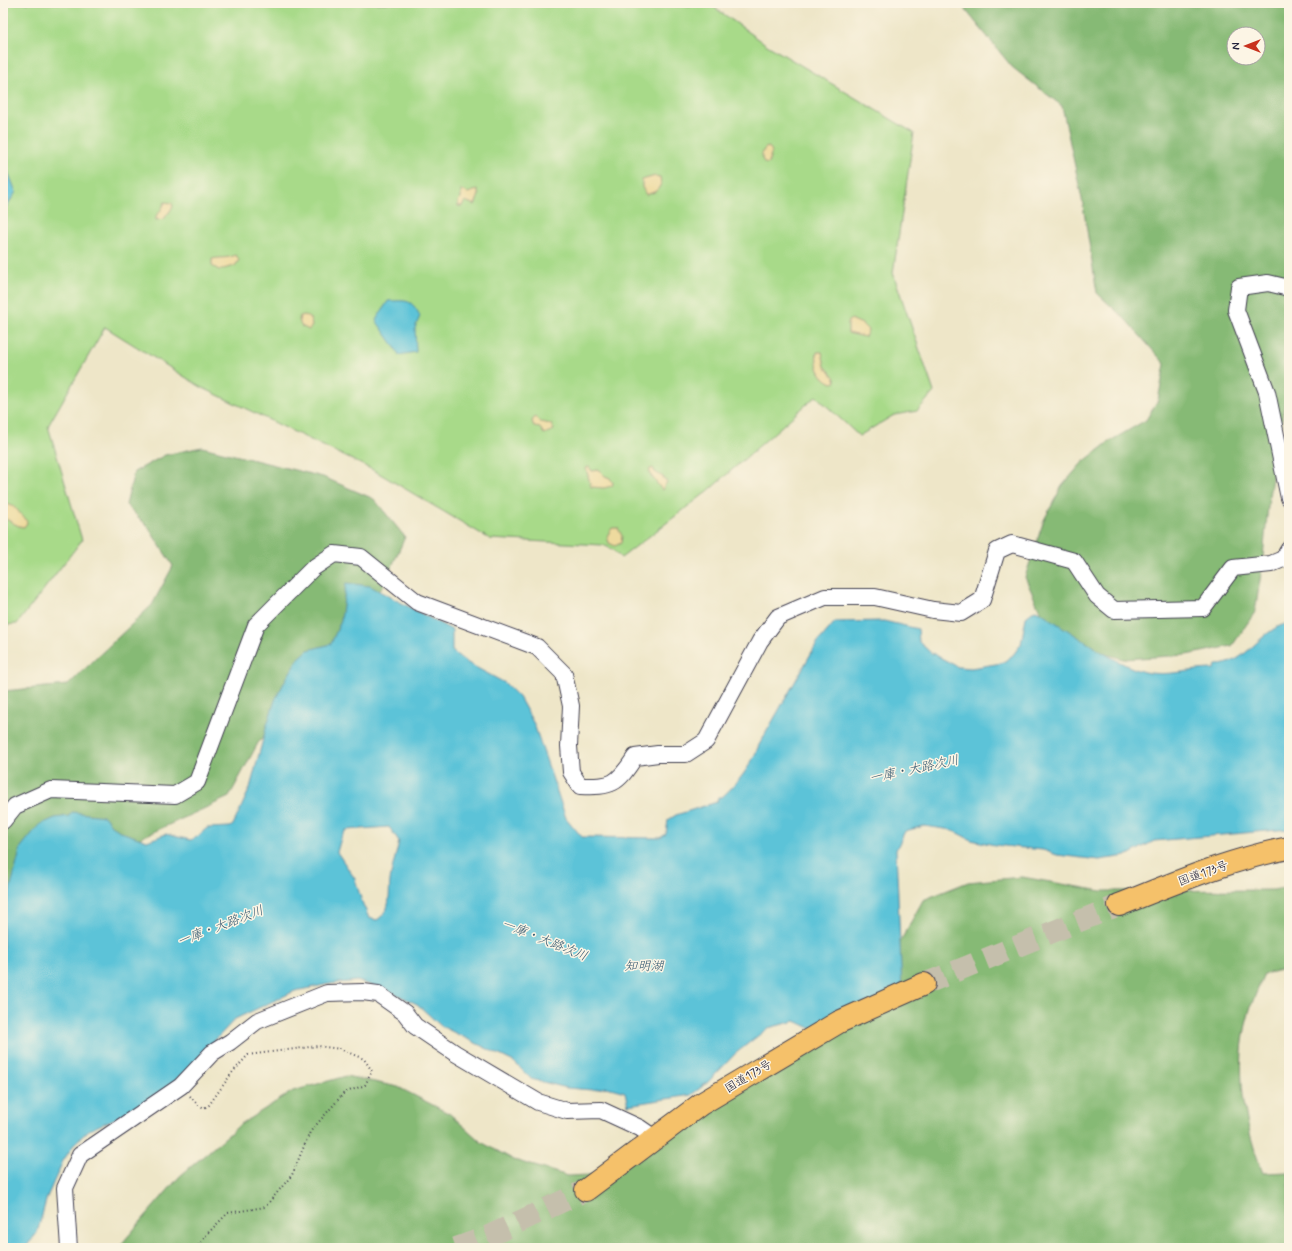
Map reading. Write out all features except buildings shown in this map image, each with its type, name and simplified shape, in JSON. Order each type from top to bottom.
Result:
[{"type":"highway","name":"国道173号","points":[[1119,905],[1204,871],[1259,854],[1289,848]]},
{"type":"highway","name":"国道173号","points":[[586,1190],[648,1133],[839,1022],[924,984]]},
{"type":"street","points":[[1289,288],[1268,283],[1239,287],[1236,310],[1267,392],[1289,498]]},
{"type":"street","points":[[3,821],[15,806],[51,790],[175,795],[197,782],[256,625],[313,568],[334,554],[361,557],[417,602],[538,646],[564,674],[572,706],[569,746],[571,772],[580,786],[605,787],[623,775],[635,757],[658,754],[686,754],[706,741],[760,641],[778,617],[825,597],[875,597],[933,610],[961,613],[982,600],[997,551],[1012,544],[1074,561],[1096,596],[1114,610],[1203,608],[1233,568],[1271,564],[1283,559],[1289,549]]},
{"type":"street","points":[[69,1248],[65,1188],[80,1155],[181,1086],[212,1053],[230,1042],[257,1021],[327,993],[363,992],[378,994],[405,1013],[415,1026],[448,1049],[538,1102],[567,1110],[601,1110],[648,1133]]},
{"type":"path","points":[[181,1086],[197,1104],[204,1108],[209,1106],[232,1073],[248,1055],[318,1046],[340,1050],[364,1059],[372,1071],[365,1085],[344,1093],[310,1132],[292,1175],[266,1207],[228,1213],[207,1234],[197,1248]]},
{"type":"path","points":[[214,1248],[216,1246],[239,1248]]},
{"type":"green space","points":[[3,3],[708,3],[767,45],[914,133],[893,273],[934,392],[917,411],[894,415],[859,436],[816,396],[708,491],[621,558],[612,549],[603,545],[490,539],[375,471],[201,387],[105,327],[48,426],[82,540],[17,624],[3,625]]},
{"type":"green space","points":[[666,3],[746,3],[676,6]]},
{"type":"green space","points":[[960,3],[1289,3],[1289,397],[1285,401],[1269,496],[1262,567],[1255,612],[1232,646],[1186,655],[1123,659],[1075,645],[1041,613],[1025,577],[1044,520],[1062,486],[1082,463],[1110,441],[1146,420],[1158,400],[1165,364],[1126,320],[1097,293],[1082,199],[1062,106],[1012,67]]},
{"type":"green space","points":[[202,447],[323,477],[374,499],[405,537],[384,584],[330,670],[258,743],[229,797],[112,851],[3,921],[3,691],[68,685],[152,605],[173,566],[148,527],[126,505],[134,472],[165,455]]},
{"type":"green space","points":[[1022,877],[1102,891],[1273,890],[1289,887],[1289,968],[1264,974],[1249,1011],[1244,1036],[1242,1075],[1246,1116],[1256,1155],[1263,1173],[1289,1172],[1289,1248],[118,1248],[180,1176],[241,1124],[293,1091],[346,1076],[398,1087],[450,1114],[481,1142],[514,1160],[568,1176],[612,1174],[824,1037],[853,1028],[923,900],[968,882]]},
{"type":"sand","points":[[769,147],[772,151],[768,164],[764,163],[762,156],[765,148]]},
{"type":"sand","points":[[655,176],[660,177],[661,184],[657,191],[646,195],[642,187],[642,180]]},
{"type":"sand","points":[[461,190],[468,193],[477,190],[479,195],[475,205],[465,201],[462,206],[458,206],[458,201],[461,198]]},
{"type":"sand","points":[[165,202],[172,203],[173,207],[164,219],[156,220],[156,216]]},
{"type":"sand","points":[[236,255],[239,260],[235,266],[219,270],[212,266],[212,259]]},
{"type":"sand","points":[[300,316],[308,316],[311,320],[312,326],[309,330],[301,326],[299,320]]},
{"type":"sand","points":[[851,319],[862,324],[868,330],[865,337],[848,333],[848,322]]},
{"type":"sand","points":[[817,352],[822,352],[825,366],[835,378],[836,382],[832,383],[821,375],[817,362]]},
{"type":"sand","points":[[535,417],[540,422],[551,424],[554,430],[544,434],[540,428],[534,427],[532,421]]},
{"type":"sand","points":[[589,467],[592,471],[599,470],[605,476],[610,478],[613,483],[612,486],[604,488],[591,487],[586,468]]},
{"type":"sand","points":[[653,468],[655,472],[663,477],[667,482],[662,490],[649,473],[650,469]]},
{"type":"sand","points":[[3,504],[12,506],[26,519],[27,523],[24,527],[3,518]]},
{"type":"sand","points":[[612,528],[618,528],[622,536],[621,543],[615,546],[609,543],[607,536]]},
{"type":"water","points":[[3,159],[16,192],[3,212]]},
{"type":"water","points":[[388,301],[408,302],[411,303],[417,310],[420,316],[415,328],[416,352],[399,355],[394,345],[376,320]]},
{"type":"water","name":"知明湖","points":[[346,583],[370,586],[452,630],[452,651],[466,662],[505,683],[519,697],[534,724],[566,818],[582,837],[660,838],[666,834],[668,820],[676,815],[717,802],[718,797],[722,797],[734,786],[748,767],[817,643],[835,622],[884,621],[918,629],[919,642],[930,652],[958,667],[971,668],[1002,663],[1013,655],[1021,644],[1026,617],[1035,610],[1101,652],[1123,664],[1144,672],[1161,674],[1214,669],[1216,665],[1227,663],[1236,659],[1269,632],[1289,623],[1289,829],[1154,841],[1126,856],[1099,860],[1057,855],[1043,850],[995,845],[971,840],[952,830],[924,826],[905,831],[896,850],[902,990],[823,1034],[795,1021],[768,1028],[736,1053],[708,1082],[691,1095],[628,1105],[625,1092],[607,1087],[592,1090],[567,1088],[531,1079],[514,1062],[441,1026],[417,1004],[387,990],[357,981],[329,984],[295,991],[235,1019],[187,1070],[148,1104],[89,1130],[75,1143],[63,1161],[47,1197],[37,1233],[25,1248],[3,1248],[3,917],[21,847],[39,825],[55,818],[69,816],[72,812],[104,816],[111,825],[121,832],[147,841],[166,834],[190,840],[197,837],[207,828],[230,827],[233,825],[250,788],[275,700],[286,679],[298,659],[308,650],[331,644],[341,620]],"holes":[[[389,827],[399,841],[390,881],[389,900],[386,911],[377,920],[369,918],[355,879],[337,852],[341,838],[346,830]]]},
{"type":"tunnel","points":[[924,984],[1119,905]]},
{"type":"tunnel","points":[[456,1248],[489,1236],[586,1190]]},
{"type":"water label","name":"一庫・大路次川","points":[[914,768]]},
{"type":"water label","name":"一庫・大路次川","points":[[220,925]]},
{"type":"water label","name":"一庫・大路次川","points":[[545,939]]}]
